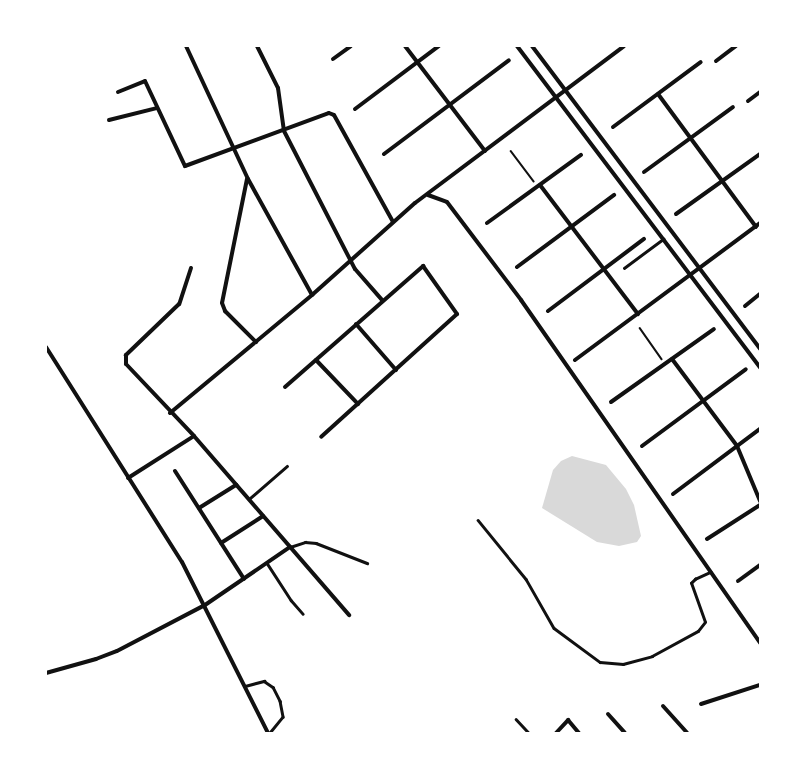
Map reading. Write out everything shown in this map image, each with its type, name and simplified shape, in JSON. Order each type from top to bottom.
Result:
[{"type":"street","points":[[186,46],[248,178],[312,295]]},
{"type":"street","points":[[257,46],[278,88],[284,131],[355,269],[382,300]]},
{"type":"street","points":[[333,59],[351,46]]},
{"type":"street","points":[[405,46],[484,151]]},
{"type":"street","points":[[354,109],[439,46]]},
{"type":"street","points":[[517,46],[760,367]]},
{"type":"street","points":[[532,46],[760,349]]},
{"type":"street","points":[[170,413],[312,295],[393,222],[623,46]]},
{"type":"street","points":[[716,61],[736,46]]},
{"type":"street","points":[[384,154],[509,60]]},
{"type":"street","points":[[613,127],[701,62]]},
{"type":"street","points":[[118,92],[145,81],[185,166],[284,131],[329,113],[334,115],[393,222]]},
{"type":"street","points":[[748,101],[760,92]]},
{"type":"street","points":[[658,94],[756,226]]},
{"type":"street","points":[[644,172],[733,107]]},
{"type":"street","points":[[109,120],[157,108]]},
{"type":"street","points":[[676,214],[760,154]]},
{"type":"street","points":[[487,223],[581,155]]},
{"type":"street","points":[[248,178],[222,303],[225,311],[256,342]]},
{"type":"street","points":[[540,185],[638,314]]},
{"type":"street","points":[[428,195],[447,202],[521,300],[760,643]]},
{"type":"street","points":[[517,267],[570,226],[614,195]]},
{"type":"street","points":[[575,360],[760,223]]},
{"type":"street","points":[[548,311],[644,239]]},
{"type":"street","points":[[285,387],[382,300],[423,266],[457,314],[321,437]]},
{"type":"street","points":[[191,268],[179,304],[126,355],[124,360],[170,413],[194,436],[349,615]]},
{"type":"street","points":[[745,306],[760,294]]},
{"type":"street","points":[[356,324],[396,370]]},
{"type":"street","points":[[611,402],[714,329]]},
{"type":"street","points":[[46,347],[47,353],[182,562],[269,733]]},
{"type":"street","points":[[755,360],[760,356]]},
{"type":"street","points":[[672,359],[737,446],[760,501]]},
{"type":"street","points":[[316,360],[358,404]]},
{"type":"street","points":[[642,446],[702,400],[746,370]]},
{"type":"street","points":[[672,494],[760,429]]},
{"type":"street","points":[[128,478],[194,436]]},
{"type":"street","points":[[175,471],[244,579]]},
{"type":"street","points":[[199,508],[236,485]]},
{"type":"street","points":[[707,539],[760,505]]},
{"type":"street","points":[[221,543],[263,516]]},
{"type":"street","points":[[46,673],[96,659],[117,651],[205,605],[290,547]]},
{"type":"street","points":[[738,581],[760,565]]},
{"type":"street","points":[[701,704],[760,685]]},
{"type":"street","points":[[663,706],[687,733]]},
{"type":"street","points":[[608,714],[625,733]]},
{"type":"street","points":[[556,733],[568,720],[579,733]]},
{"type":"lane","points":[[624,268],[664,239]]},
{"type":"lane","points":[[249,499],[287,466]]},
{"type":"lane","points":[[478,520],[526,579],[554,628],[600,662],[623,664],[652,656],[703,627],[705,622],[691,583],[695,579],[710,572]]},
{"type":"lane","points":[[290,547],[305,542],[316,543],[367,563]]},
{"type":"lane","points":[[267,563],[290,600],[303,614]]},
{"type":"lane","points":[[245,686],[264,680],[273,687],[280,701],[283,717],[269,733]]},
{"type":"lane","points":[[516,720],[530,733]]},
{"type":"path","points":[[511,150],[531,179],[540,185]]},
{"type":"path","points":[[640,328],[665,364]]},
{"type":"shaded area","points":[[572,456],[606,465],[626,489],[634,505],[641,536],[637,542],[619,546],[597,542],[542,508],[553,470],[561,461]]}]
